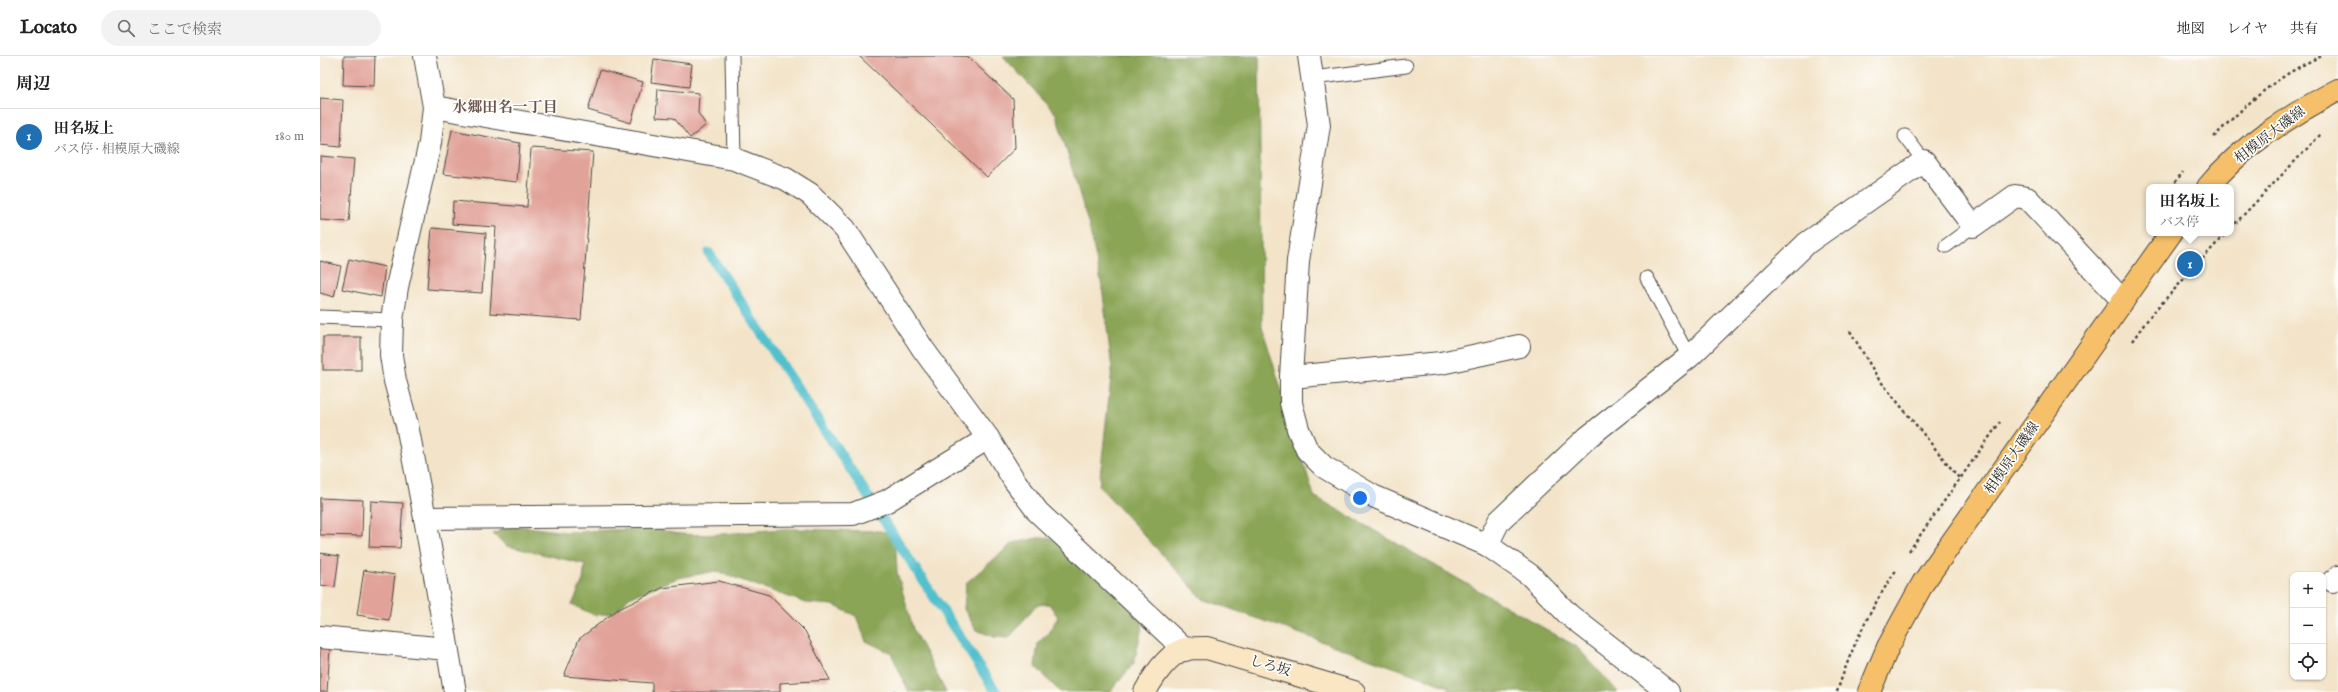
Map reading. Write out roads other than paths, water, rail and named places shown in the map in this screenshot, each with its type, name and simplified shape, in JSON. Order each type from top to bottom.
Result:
[{"type":"main road","name":"相模原大磯線","points":[[2211,184],[2244,152],[2273,129],[2303,108],[2338,90]]},
{"type":"main road","name":"相模原大磯線","points":[[1869,692],[1888,646],[1923,583],[2169,236]]},
{"type":"street","points":[[425,56],[434,107],[430,143],[397,286],[392,320],[391,355],[395,381],[407,425],[425,518],[455,692]]},
{"type":"street","points":[[1309,56],[1319,126],[1298,261],[1291,377],[1291,403],[1298,429],[1307,450],[1324,467],[1372,496],[1487,545],[1530,575],[1569,615],[1668,692]]},
{"type":"street","points":[[434,107],[734,159],[786,179],[810,194],[845,229],[923,349],[988,438],[1014,480],[1038,512],[1184,650],[1162,667],[1145,692]]},
{"type":"street","points":[[1487,545],[1499,521],[1588,437],[1689,357],[1807,243],[1924,161],[1973,226],[2015,196],[2028,198],[2123,301]]},
{"type":"street","points":[[1291,377],[1441,363],[1518,346]]},
{"type":"street","points":[[425,518],[853,514],[887,501],[988,438]]},
{"type":"street","points":[[320,637],[447,649]]},
{"type":"street","name":"しろ坂","points":[[1184,650],[1207,648],[1354,692]]},
{"type":"lane","points":[[732,56],[734,159]]},
{"type":"lane","points":[[1313,78],[1406,66]]},
{"type":"lane","points":[[1905,136],[1924,161]]},
{"type":"lane","points":[[1946,246],[1973,226]]},
{"type":"lane","points":[[1647,278],[1689,357]]},
{"type":"lane","points":[[320,317],[392,320]]},
{"type":"waterway","points":[[709,253],[996,692]]},
{"type":"place","name":"田名坂上","points":[[2190,264]]},
{"type":"district","name":"水郷田名一丁目","points":[[505,107]]}]
